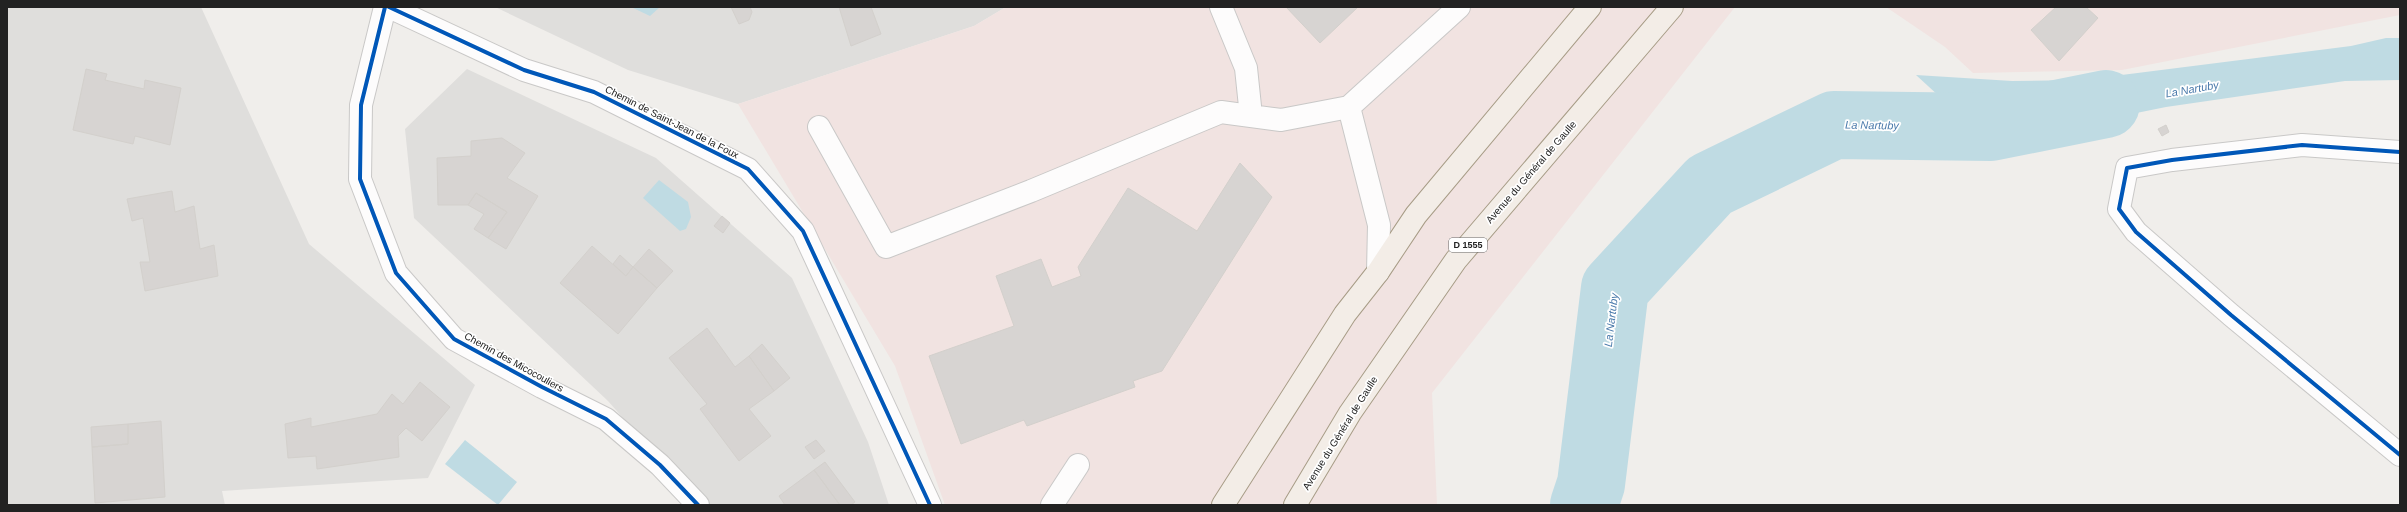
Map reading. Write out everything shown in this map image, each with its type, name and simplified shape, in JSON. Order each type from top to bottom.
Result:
[{"type":"main road","points":[[1223,505],[1345,314],[1378,272],[1416,215],[1590,7]]},
{"type":"main road","name":"Avenue du Général de Gaulle","points":[[1295,505],[1350,413],[1456,260],[1672,7]]},
{"type":"street","name":"Chemin des Micocouliers","points":[[384,7],[361,105],[360,179],[396,273],[454,339],[542,387],[606,419],[660,465],[698,505]]},
{"type":"street","name":"Chemin de Saint-Jean de la Foux","points":[[389,7],[524,70],[594,92],[748,169],[803,231],[930,505]]},
{"type":"street","points":[[1221,7],[1246,68],[1251,116]]},
{"type":"street","points":[[819,127],[886,247],[1031,191],[1221,112],[1281,120],[1349,107],[1459,7]]},
{"type":"street","points":[[1349,107],[1379,225],[1378,272]]},
{"type":"street","points":[[2400,152],[2302,145],[2172,160],[2127,168],[2119,209],[2136,232],[2231,315],[2400,455]]},
{"type":"street","points":[[1052,505],[1078,465]]},
{"type":"shaded area","points":[[7,7],[201,7],[309,244],[475,385],[428,478],[222,491],[225,505],[7,505]]},
{"type":"shaded area","points":[[495,7],[1006,7],[974,26],[738,104],[628,70]]},
{"type":"shaded area","points":[[1006,7],[1735,7],[1432,393],[1437,505],[945,505],[895,366],[738,104],[974,26]]},
{"type":"shaded area","points":[[1886,7],[2400,7],[2400,15],[2122,70],[1973,73],[1945,47]]},
{"type":"shaded area","points":[[467,69],[656,158],[792,278],[868,442],[889,505],[700,505],[608,401],[414,218],[405,129]]},
{"type":"water","points":[[631,7],[660,7],[650,16]]},
{"type":"water","points":[[2386,38],[2400,38],[2400,80],[2345,81],[2166,107],[2087,123],[1964,119],[1916,75],[2012,81],[2082,80],[2351,46]]},
{"type":"water","points":[[659,180],[688,202],[691,217],[686,229],[680,231],[643,198]]},
{"type":"water","points":[[465,440],[517,482],[498,505],[445,464]]},
{"type":"building","points":[[731,7],[750,7],[752,12],[749,20],[739,24]]},
{"type":"building","points":[[839,7],[871,7],[881,34],[851,46]]},
{"type":"building","points":[[1286,7],[1358,7],[1320,43]]},
{"type":"building","points":[[2056,7],[2086,7],[2098,18],[2059,61],[2031,30]]},
{"type":"building","points":[[86,69],[107,74],[105,80],[144,89],[145,80],[181,88],[170,145],[135,136],[133,144],[73,130]]},
{"type":"building","points":[[2166,125],[2169,132],[2162,136],[2158,129]]},
{"type":"building","points":[[502,138],[525,153],[507,178],[538,196],[506,249],[488,238],[507,212],[476,193],[468,205],[438,205],[437,158],[471,156],[471,141]]},
{"type":"building","points":[[1240,163],[1272,197],[1162,371],[1133,381],[1135,387],[1027,426],[1024,420],[961,444],[929,356],[1014,326],[996,276],[1041,259],[1052,287],[1081,276],[1078,267],[1128,188],[1197,231]]},
{"type":"building","points":[[172,191],[175,212],[194,206],[200,249],[214,245],[218,276],[145,291],[140,262],[150,262],[143,218],[132,221],[127,199]]},
{"type":"building","points":[[476,193],[507,212],[488,238],[474,229],[484,214],[468,205]]},
{"type":"building","points":[[722,216],[730,223],[723,233],[714,226]]},
{"type":"building","points":[[592,246],[626,276],[633,267],[657,288],[618,334],[560,283]]},
{"type":"building","points":[[649,249],[673,271],[657,288],[633,267]]},
{"type":"building","points":[[620,255],[633,267],[626,276],[613,264]]},
{"type":"building","points":[[707,328],[735,367],[749,356],[774,391],[749,409],[771,436],[739,461],[700,409],[707,404],[669,358]]},
{"type":"building","points":[[762,344],[790,378],[774,391],[749,356]]},
{"type":"building","points":[[420,382],[450,407],[422,441],[406,428],[398,436],[399,457],[317,469],[316,456],[288,458],[285,424],[311,418],[311,427],[377,414],[392,394],[403,404]]},
{"type":"building","points":[[161,421],[165,497],[95,503],[92,447],[128,444],[128,424]]},
{"type":"building","points":[[128,424],[128,444],[92,447],[91,427]]},
{"type":"building","points":[[816,440],[825,451],[814,459],[805,447]]},
{"type":"building","points":[[825,462],[855,502],[851,505],[840,505],[814,470]]},
{"type":"building","points":[[814,470],[840,505],[785,505],[779,496]]},
{"type":"waterway","name":"La Nartuby","points":[[1584,505],[1591,484],[1615,288],[1710,185],[1834,125],[1991,127],[2106,104]]},
{"type":"cycle path","points":[[385,7],[361,105],[360,179],[396,273],[454,339],[542,387],[606,419],[660,465],[698,505]]},
{"type":"cycle path","points":[[389,7],[524,70],[594,92],[748,169],[803,231],[930,505]]},
{"type":"cycle path","points":[[2400,152],[2302,145],[2172,160],[2127,168],[2119,209],[2136,232],[2231,315],[2400,455]]}]
